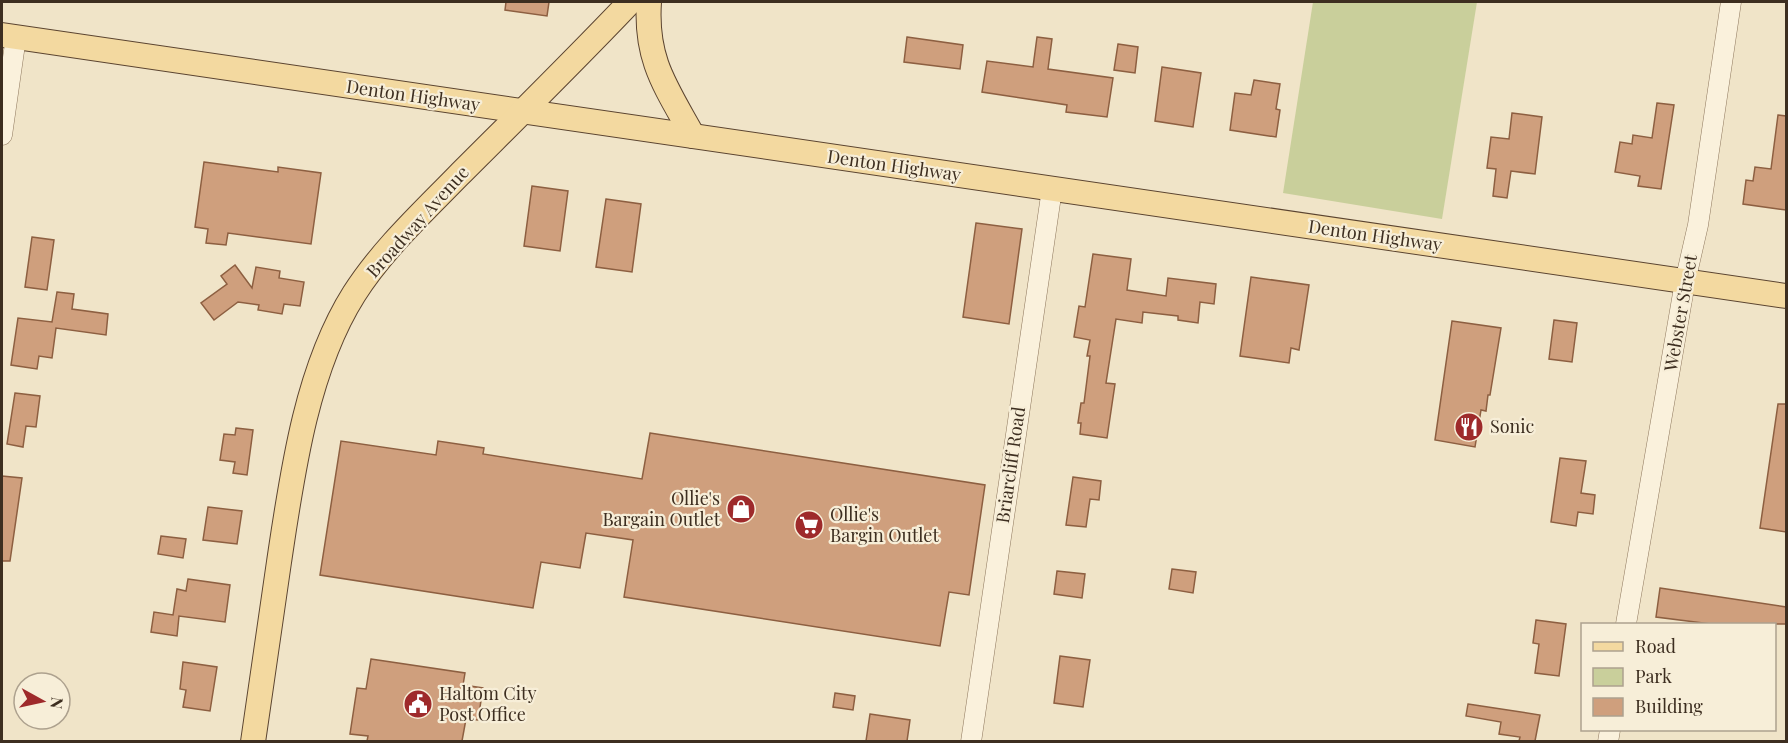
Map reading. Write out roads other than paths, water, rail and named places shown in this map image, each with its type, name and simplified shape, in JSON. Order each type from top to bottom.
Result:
[{"type":"main road","name":"Broadway Avenue","points":[[253,741],[293,467],[310,399],[328,345],[353,296],[377,262],[428,206],[630,2]]},
{"type":"main road","points":[[649,2],[650,44],[655,63],[693,136]]},
{"type":"main road","name":"Denton Highway","points":[[9,36],[1786,296]]},
{"type":"street","name":"Webster Street","points":[[1626,623],[1685,282],[1698,225],[1731,2]]},
{"type":"street","points":[[2,135],[9,36]]},
{"type":"street","name":"Briarcliff Road","points":[[971,741],[1052,189]]},
{"type":"place","name":"Sonic","points":[[1469,427]]},
{"type":"place","name":"Ollie's Bargain Outlet","points":[[741,509]]},
{"type":"place","name":"Ollie's Bargin Outlet","points":[[809,525]]},
{"type":"place","name":"Haltom City Post Office","points":[[418,704]]}]
